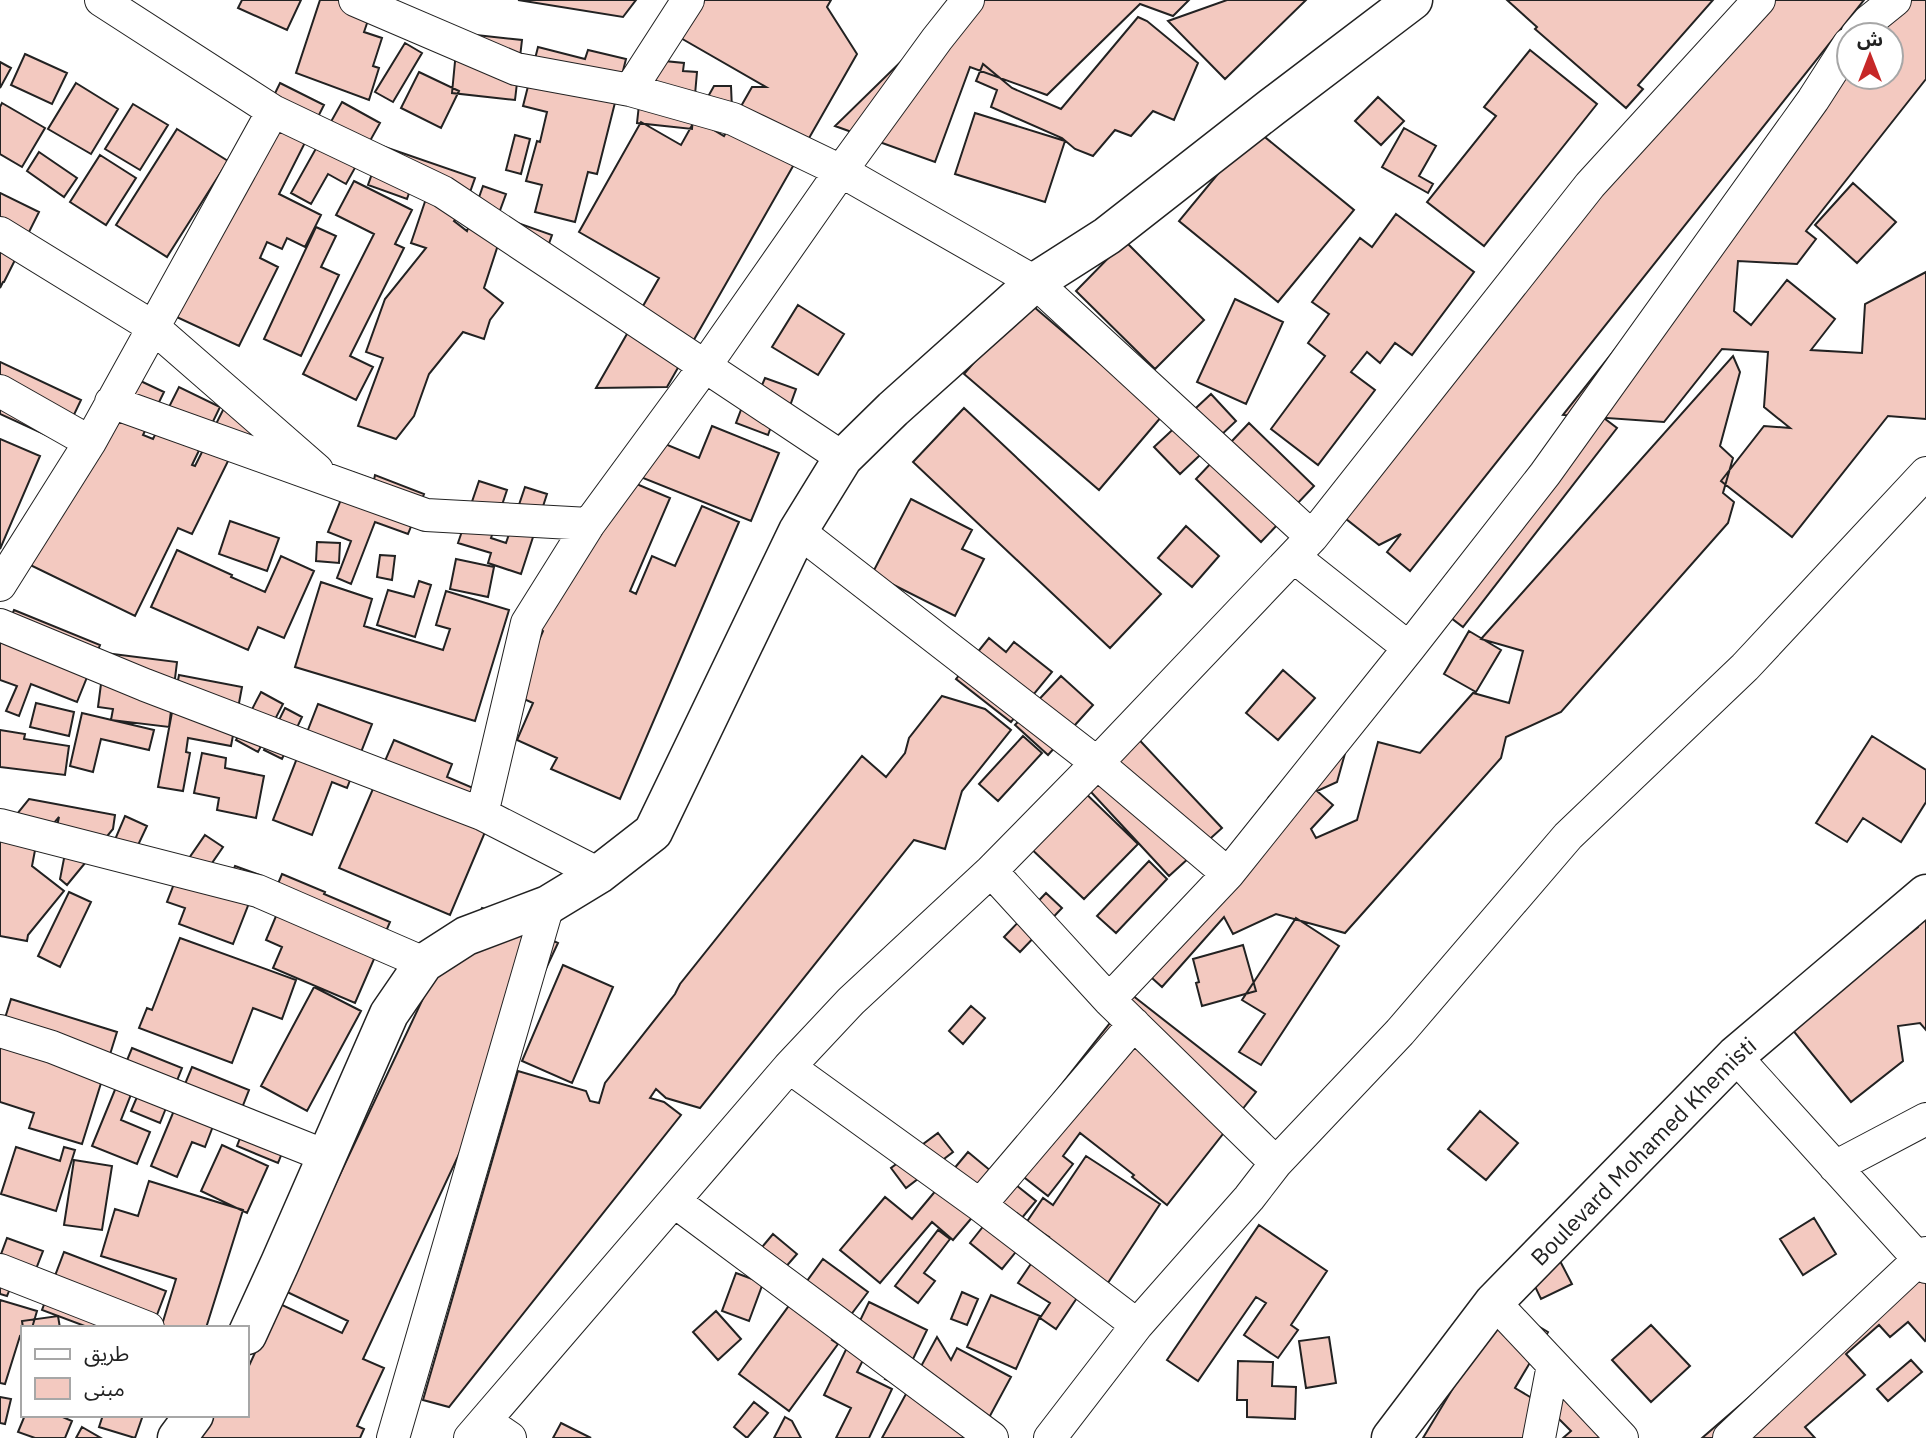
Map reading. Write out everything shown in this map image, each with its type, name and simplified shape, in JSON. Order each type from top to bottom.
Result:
[{"type":"street","points":[[101,0],[273,111],[443,192],[844,458]]},
{"type":"street","points":[[355,0],[516,69],[630,90],[733,119],[841,171],[1035,282],[1409,648]]},
{"type":"street","points":[[630,90],[688,0]]},
{"type":"street","points":[[482,814],[527,623],[589,524],[705,366],[936,39],[968,0]]},
{"type":"street","points":[[248,1333],[389,1014],[424,963],[466,936],[548,905],[599,874],[653,832],[798,531],[844,458],[893,409],[1035,282],[1107,236],[1413,0]]},
{"type":"street","points":[[488,1432],[674,1201],[789,1067],[851,1001],[990,872],[1097,764],[1303,547],[1590,185],[1759,0]]},
{"type":"street","points":[[1869,21],[1895,0]]},
{"type":"street","points":[[1109,1000],[1228,874],[1545,474],[1835,66]]},
{"type":"street","points":[[0,584],[90,442],[273,111]]},
{"type":"street","points":[[0,233],[153,327],[331,482]]},
{"type":"street","points":[[0,391],[90,442]]},
{"type":"street","points":[[111,402],[426,515],[589,524]]},
{"type":"street","points":[[1050,1438],[1137,1325],[1249,1198],[1276,1163],[1400,1032],[1568,836],[1745,667],[1926,473]]},
{"type":"street","points":[[798,531],[1097,764],[1228,874]]},
{"type":"street","points":[[0,625],[145,685],[482,814],[599,874]]},
{"type":"street","points":[[0,825],[258,891],[424,963]]},
{"type":"street","points":[[990,872],[1109,1000],[1276,1163]]},
{"type":"street","name":"Boulevard Mohamed Khemisti","points":[[1391,1438],[1494,1302],[1735,1056],[1926,894]]},
{"type":"street","points":[[393,1438],[548,905]]},
{"type":"street","points":[[980,1205],[1134,1024]]},
{"type":"street","points":[[0,1031],[52,1047],[326,1156]]},
{"type":"street","points":[[1729,1438],[1924,1260],[1735,1056]]},
{"type":"street","points":[[789,1067],[980,1205],[1137,1325]]},
{"type":"street","points":[[1835,1167],[1926,1119]]},
{"type":"street","points":[[674,1201],[992,1438]]},
{"type":"street","points":[[0,1270],[143,1326]]},
{"type":"street","points":[[1494,1302],[1622,1438]]},
{"type":"street","points":[[1539,1438],[1553,1365]]},
{"type":"street","points":[[177,1438],[193,1417]]},
{"type":"building","points":[[242,0],[301,0],[287,30],[238,8]]},
{"type":"building","points":[[320,0],[375,0],[364,32],[382,38],[373,66],[379,68],[369,100],[296,73]]},
{"type":"building","points":[[518,0],[636,0],[623,17]]},
{"type":"building","points":[[682,0],[831,0],[827,7],[857,54],[667,387],[596,388],[659,278],[579,232],[641,122],[681,145],[714,86],[731,86],[732,110],[707,126],[724,136],[752,87],[766,87],[665,29]]},
{"type":"building","points":[[964,0],[1189,0],[1173,16],[1140,4],[1047,95],[970,67],[935,162],[835,126]]},
{"type":"building","points":[[1227,0],[1306,0],[1225,79],[1168,21]]},
{"type":"building","points":[[1507,0],[1713,0],[1638,85],[1643,89],[1626,108],[1535,29],[1537,27]]},
{"type":"building","points":[[1744,0],[1864,0],[1847,21],[1835,21],[1835,36],[1410,571],[1387,552],[1401,534],[1379,545],[1336,511]]},
{"type":"building","points":[[1891,0],[1926,0],[1926,79],[1806,231],[1816,239],[1797,264],[1738,261],[1734,311],[1751,325],[1787,280],[1835,319],[1811,350],[1862,353],[1865,304],[1926,272],[1926,419],[1888,416],[1792,537],[1721,481],[1764,426],[1790,428],[1764,407],[1768,352],[1722,349],[1664,422],[1563,415],[1835,72],[1835,91],[1905,91],[1905,21],[1875,21]]},
{"type":"building","points":[[1138,17],[1147,21],[1198,63],[1174,120],[1153,111],[1131,136],[1115,130],[1093,156],[1075,149],[1062,138],[991,107],[997,90],[976,81],[983,64],[1012,88],[1061,109]]},
{"type":"building","points":[[440,31],[522,40],[515,100],[452,93],[456,51]]},
{"type":"building","points":[[405,43],[422,53],[393,102],[375,92]]},
{"type":"building","points":[[538,47],[585,59],[588,50],[626,59],[597,174],[588,172],[575,222],[535,212],[542,185],[526,181],[547,112],[523,106]]},
{"type":"building","points":[[1530,50],[1597,104],[1484,246],[1427,202],[1496,116],[1484,107]]},
{"type":"building","points":[[25,54],[67,73],[52,104],[11,85]]},
{"type":"building","points":[[644,59],[684,63],[683,71],[697,72],[692,129],[637,123]]},
{"type":"building","points":[[0,62],[11,68],[0,88]]},
{"type":"building","points":[[419,72],[459,91],[441,128],[401,108]]},
{"type":"building","points":[[76,83],[118,109],[91,154],[48,129]]},
{"type":"building","points":[[280,83],[324,105],[279,194],[321,215],[305,247],[287,238],[282,249],[267,242],[260,258],[278,267],[239,346],[168,313]]},
{"type":"building","points":[[1378,97],[1404,121],[1381,145],[1355,121]]},
{"type":"building","points":[[342,102],[380,123],[346,184],[328,174],[311,204],[291,193]]},
{"type":"building","points":[[2,103],[45,128],[22,167],[0,154]]},
{"type":"building","points":[[133,104],[168,125],[140,170],[105,149]]},
{"type":"building","points":[[975,113],[1065,141],[1045,202],[955,174]]},
{"type":"building","points":[[1404,128],[1436,146],[1419,176],[1433,184],[1428,193],[1382,167]]},
{"type":"building","points":[[177,129],[228,161],[167,257],[116,225]]},
{"type":"building","points":[[1255,129],[1354,210],[1278,302],[1179,221]]},
{"type":"building","points":[[515,135],[530,139],[521,174],[506,170]]},
{"type":"building","points":[[382,146],[475,178],[464,209],[454,221],[467,231],[483,186],[506,194],[498,216],[552,235],[541,266],[498,245],[484,288],[503,303],[490,320],[484,339],[463,332],[429,374],[414,416],[396,439],[358,426],[383,358],[366,352],[385,299],[426,248],[411,243],[434,175],[417,170],[407,199],[368,185]]},
{"type":"building","points":[[39,152],[77,178],[64,197],[27,171]]},
{"type":"building","points":[[100,155],[136,178],[106,225],[70,202]]},
{"type":"building","points":[[354,181],[412,210],[395,244],[404,248],[350,356],[373,367],[356,400],[303,374],[374,234],[336,215]]},
{"type":"building","points":[[1853,183],[1896,222],[1857,263],[1815,225]]},
{"type":"building","points":[[0,193],[39,212],[0,288]]},
{"type":"building","points":[[1396,214],[1474,272],[1412,355],[1395,343],[1380,363],[1367,352],[1351,372],[1375,390],[1318,465],[1271,429],[1325,356],[1308,343],[1329,314],[1312,302],[1360,238],[1372,247]]},
{"type":"building","points":[[316,227],[336,236],[321,267],[339,275],[301,356],[264,339]]},
{"type":"building","points":[[1125,241],[1204,320],[1155,369],[1076,291]]},
{"type":"building","points":[[1235,299],[1283,322],[1246,404],[1197,382]]},
{"type":"building","points":[[1027,301],[1162,416],[1099,490],[964,374]]},
{"type":"building","points":[[798,305],[844,334],[818,375],[772,347]]},
{"type":"building","points":[[1733,356],[1740,372],[1720,446],[1733,458],[1723,493],[1734,502],[1728,523],[1561,712],[1506,737],[1501,758],[1345,933],[1276,914],[1233,934],[1224,917],[1162,987],[1133,961],[1277,799],[1269,797],[1362,693],[1337,782],[1317,791],[1333,805],[1311,829],[1316,838],[1357,820],[1378,742],[1420,753],[1473,693],[1509,703],[1523,651],[1481,639]]},
{"type":"building","points":[[0,362],[81,400],[61,442],[0,414]]},
{"type":"building","points":[[115,369],[164,392],[143,435],[153,439],[179,387],[220,407],[192,465],[195,466],[225,406],[264,426],[246,464],[230,457],[192,534],[178,528],[135,616],[22,561]]},
{"type":"building","points":[[765,378],[796,389],[786,417],[776,413],[768,435],[736,423],[747,394],[757,397]]},
{"type":"building","points":[[1211,394],[1236,421],[1180,474],[1154,447]]},
{"type":"building","points":[[1584,403],[1617,428],[1463,627],[1430,602]]},
{"type":"building","points":[[964,408],[1161,594],[1110,648],[913,462]]},
{"type":"building","points":[[1249,423],[1314,486],[1261,542],[1196,479]]},
{"type":"building","points":[[712,426],[779,453],[751,521],[638,476],[653,439],[699,458]]},
{"type":"building","points":[[0,439],[40,456],[0,549]]},
{"type":"building","points":[[352,472],[374,480],[375,475],[424,494],[408,534],[375,522],[351,584],[337,578],[351,541],[328,532]]},
{"type":"building","points":[[608,472],[670,498],[630,591],[636,594],[652,556],[675,566],[702,506],[739,522],[620,799],[551,769],[557,758],[517,740],[533,703],[515,695],[543,631],[540,629]]},
{"type":"building","points":[[479,481],[507,490],[491,538],[506,543],[525,487],[547,494],[521,574],[488,563],[491,553],[458,543]]},
{"type":"building","points":[[911,499],[972,530],[962,549],[984,559],[955,616],[872,574]]},
{"type":"building","points":[[230,521],[279,538],[267,571],[219,554]]},
{"type":"building","points":[[1186,526],[1219,556],[1192,587],[1158,558]]},
{"type":"building","points":[[317,542],[340,543],[339,563],[316,561]]},
{"type":"building","points":[[177,550],[265,592],[281,556],[314,571],[284,638],[258,627],[248,650],[151,607]]},
{"type":"building","points":[[380,555],[395,556],[392,580],[377,577]]},
{"type":"building","points":[[456,559],[494,567],[488,597],[450,589]]},
{"type":"building","points":[[419,581],[431,585],[415,637],[377,625],[388,590],[414,597]]},
{"type":"building","points":[[321,582],[372,599],[364,626],[443,650],[450,629],[436,625],[446,591],[509,610],[475,721],[295,667]]},
{"type":"building","points":[[14,610],[100,645],[77,702],[31,684],[19,716],[6,711],[17,686],[0,680],[0,644]]},
{"type":"building","points":[[1469,631],[1501,650],[1476,692],[1444,674]]},
{"type":"building","points":[[989,638],[1006,652],[1014,642],[1052,672],[1011,722],[956,679]]},
{"type":"building","points":[[105,653],[177,662],[169,727],[111,720],[113,709],[98,707]]},
{"type":"building","points":[[1283,670],[1315,698],[1278,740],[1246,713]]},
{"type":"building","points":[[179,675],[242,687],[231,746],[188,738],[186,752],[190,753],[183,791],[158,787]]},
{"type":"building","points":[[1061,676],[1093,705],[1048,755],[1015,725]]},
{"type":"building","points":[[261,692],[283,704],[258,752],[236,740]]},
{"type":"building","points":[[942,696],[985,709],[1011,730],[962,791],[945,849],[914,840],[700,1108],[666,1098],[656,1089],[650,1098],[664,1102],[681,1115],[449,1407],[423,1400],[518,1071],[586,1091],[590,1101],[599,1103],[605,1083],[680,984],[862,756],[886,777],[905,753],[909,738]]},
{"type":"building","points":[[36,703],[74,712],[69,736],[30,727]]},
{"type":"building","points":[[318,704],[372,724],[347,788],[332,782],[312,835],[273,820]]},
{"type":"building","points":[[285,708],[302,717],[282,759],[264,750]]},
{"type":"building","points":[[82,713],[154,730],[149,750],[101,739],[93,772],[70,766]]},
{"type":"building","points":[[0,730],[25,734],[24,739],[69,746],[65,775],[0,767]]},
{"type":"building","points":[[1130,730],[1222,828],[1169,876],[1078,778]]},
{"type":"building","points":[[1023,736],[1042,753],[998,801],[979,784]]},
{"type":"building","points":[[1872,736],[1926,770],[1926,802],[1901,842],[1863,818],[1847,842],[1816,823]]},
{"type":"building","points":[[394,740],[452,764],[447,777],[499,799],[450,915],[339,868]]},
{"type":"building","points":[[202,753],[226,758],[225,768],[264,776],[256,818],[217,810],[219,798],[194,793]]},
{"type":"building","points":[[1078,786],[1138,844],[1084,899],[1024,842]]},
{"type":"building","points":[[29,799],[115,815],[113,829],[67,885],[60,879],[68,838],[55,836],[59,817],[36,845],[32,866],[64,891],[28,935],[27,941],[0,936],[0,835]]},
{"type":"building","points":[[125,816],[147,826],[132,858],[111,849]]},
{"type":"building","points":[[205,835],[223,847],[203,876],[185,864]]},
{"type":"building","points":[[1149,861],[1167,879],[1116,933],[1097,916]]},
{"type":"building","points":[[235,866],[260,875],[233,944],[179,924],[185,908],[167,902],[179,871],[226,889]]},
{"type":"building","points":[[282,874],[390,922],[355,1003],[273,968],[282,947],[266,940],[279,909],[269,905]]},
{"type":"building","points":[[69,892],[91,902],[60,967],[38,956]]},
{"type":"building","points":[[1046,893],[1062,908],[1020,952],[1004,937]]},
{"type":"building","points":[[482,908],[558,943],[363,1359],[384,1368],[357,1426],[364,1429],[360,1438],[192,1438],[202,1417],[248,1417],[248,1368],[278,1303],[342,1333],[348,1321],[285,1291],[452,937],[465,943]]},
{"type":"building","points":[[1926,908],[1926,1030],[1920,1023],[1898,1026],[1903,1061],[1851,1102],[1791,1028],[1918,927],[1916,915]]},
{"type":"building","points":[[1296,918],[1339,946],[1261,1065],[1239,1052],[1265,1014],[1242,1000]]},
{"type":"building","points":[[180,938],[296,980],[282,1019],[253,1008],[232,1063],[139,1028],[147,1008],[152,1010]]},
{"type":"building","points":[[1243,945],[1256,991],[1202,1006],[1193,959]]},
{"type":"building","points":[[563,965],[613,987],[572,1083],[522,1061]]},
{"type":"building","points":[[314,987],[361,1011],[307,1111],[261,1086]]},
{"type":"building","points":[[1132,995],[1256,1092],[1167,1205],[1080,1133],[1063,1156],[1073,1164],[1048,1196],[1002,1160]]},
{"type":"building","points":[[11,999],[117,1032],[82,1144],[29,1128],[34,1113],[0,1102],[0,1034]]},
{"type":"building","points":[[971,1006],[985,1018],[963,1044],[949,1031]]},
{"type":"building","points":[[132,1048],[182,1068],[160,1123],[131,1111],[140,1090],[134,1087],[121,1120],[150,1132],[137,1164],[92,1146]]},
{"type":"building","points":[[192,1067],[249,1090],[242,1108],[292,1128],[278,1163],[237,1146],[242,1133],[215,1121],[205,1147],[192,1142],[177,1177],[151,1166]]},
{"type":"building","points":[[1480,1111],[1518,1143],[1486,1180],[1448,1149]]},
{"type":"building","points":[[938,1133],[953,1152],[906,1188],[891,1168]]},
{"type":"building","points":[[222,1145],[268,1166],[247,1213],[201,1191]]},
{"type":"building","points":[[16,1147],[60,1161],[64,1147],[75,1150],[56,1211],[1,1194]]},
{"type":"building","points":[[968,1152],[1003,1181],[953,1240],[932,1222],[880,1283],[840,1250],[885,1197],[912,1219]]},
{"type":"building","points":[[1086,1156],[1160,1204],[1098,1298],[1083,1289],[1056,1329],[1040,1318],[1050,1303],[1018,1283],[1049,1237],[1026,1223],[1043,1198],[1053,1205]]},
{"type":"building","points":[[74,1160],[112,1166],[102,1230],[64,1225]]},
{"type":"building","points":[[149,1181],[243,1210],[207,1326],[162,1326],[176,1279],[101,1256],[115,1209],[138,1216]]},
{"type":"building","points":[[1016,1185],[1036,1201],[1021,1219],[1019,1248],[1002,1269],[970,1243]]},
{"type":"building","points":[[1814,1218],[1836,1254],[1803,1275],[1780,1239]]},
{"type":"building","points":[[1259,1225],[1327,1271],[1291,1325],[1298,1330],[1278,1358],[1244,1335],[1266,1303],[1256,1297],[1198,1381],[1167,1360]]},
{"type":"building","points":[[938,1230],[950,1239],[924,1273],[935,1281],[918,1303],[895,1286]]},
{"type":"building","points":[[773,1234],[797,1254],[770,1285],[747,1265]]},
{"type":"building","points":[[7,1238],[43,1251],[29,1287],[13,1281],[7,1296],[0,1294],[0,1257]]},
{"type":"building","points":[[1922,1248],[1926,1252],[1926,1340],[1908,1322],[1890,1337],[1879,1325],[1846,1354],[1865,1375],[1805,1427],[1815,1438],[1702,1438]]},
{"type":"building","points":[[64,1252],[166,1291],[153,1326],[85,1326],[42,1310]]},
{"type":"building","points":[[823,1259],[868,1292],[832,1340],[838,1344],[789,1411],[739,1374]]},
{"type":"building","points":[[1559,1259],[1572,1284],[1541,1299],[1529,1274]]},
{"type":"building","points":[[736,1273],[763,1283],[749,1321],[722,1311]]},
{"type":"building","points":[[962,1292],[978,1299],[967,1325],[951,1319]]},
{"type":"building","points":[[991,1295],[1040,1316],[1016,1369],[967,1347]]},
{"type":"building","points":[[0,1300],[37,1311],[33,1326],[21,1326],[21,1336],[5,1384],[0,1383]]},
{"type":"building","points":[[869,1302],[927,1330],[900,1386],[885,1379],[897,1356],[871,1344],[857,1372],[892,1389],[869,1438],[836,1438],[851,1408],[824,1395]]},
{"type":"building","points":[[1503,1305],[1548,1332],[1515,1388],[1547,1407],[1528,1438],[1423,1438]]},
{"type":"building","points":[[716,1311],[741,1339],[718,1360],[693,1332]]},
{"type":"building","points":[[58,1316],[60,1326],[23,1326],[22,1321]]},
{"type":"building","points":[[1651,1325],[1690,1366],[1651,1402],[1612,1360]]},
{"type":"building","points":[[937,1337],[951,1360],[957,1348],[1011,1377],[978,1438],[882,1438]]},
{"type":"building","points":[[1329,1337],[1336,1383],[1306,1388],[1299,1341]]},
{"type":"building","points":[[1911,1360],[1922,1372],[1888,1401],[1877,1389]]},
{"type":"building","points":[[1238,1361],[1273,1362],[1272,1386],[1296,1387],[1295,1419],[1247,1417],[1247,1400],[1237,1400]]},
{"type":"building","points":[[1567,1369],[1633,1438],[1563,1438],[1571,1431],[1537,1397]]},
{"type":"building","points":[[0,1397],[11,1399],[5,1424],[0,1423]]},
{"type":"building","points":[[754,1402],[768,1413],[747,1438],[734,1427]]},
{"type":"building","points":[[24,1417],[63,1417],[72,1421],[65,1438],[35,1438],[18,1432]]},
{"type":"building","points":[[102,1417],[142,1417],[135,1438],[99,1427]]},
{"type":"building","points":[[785,1417],[792,1421],[801,1438],[774,1438]]},
{"type":"building","points":[[561,1423],[591,1438],[553,1438]]},
{"type":"building","points":[[82,1427],[101,1438],[76,1438]]}]
